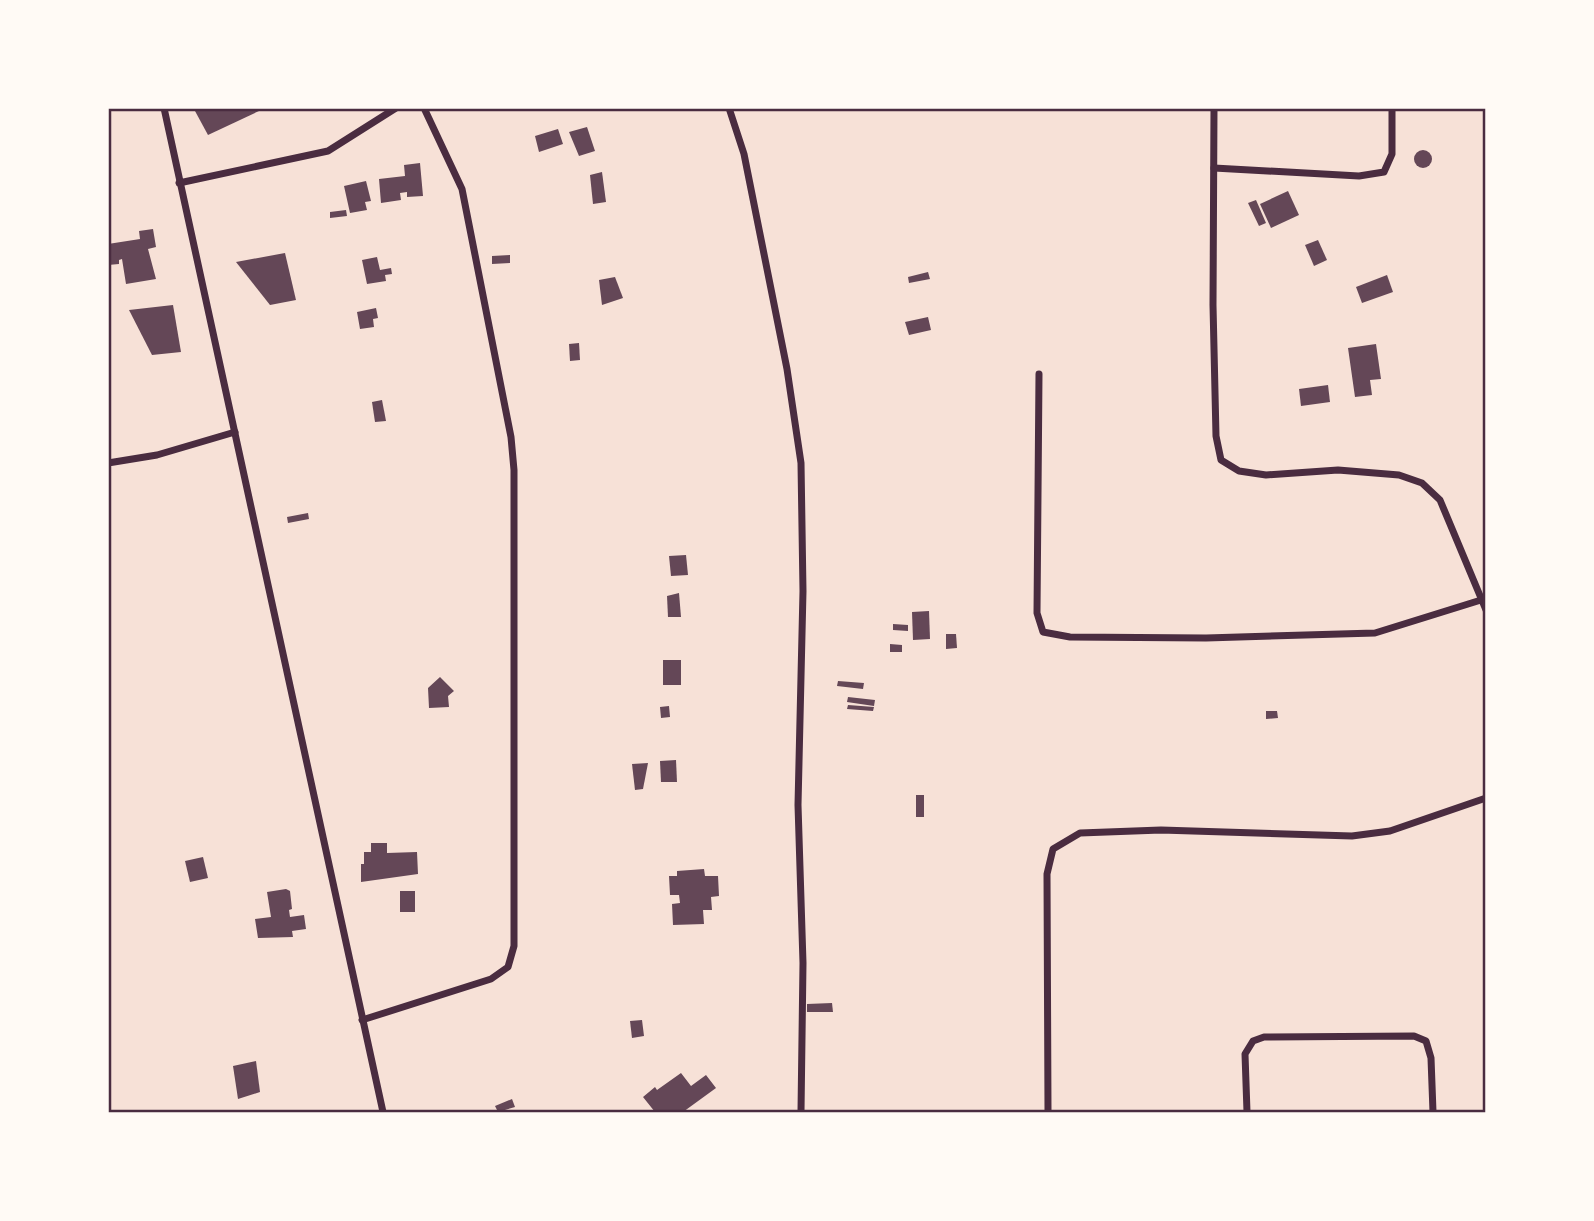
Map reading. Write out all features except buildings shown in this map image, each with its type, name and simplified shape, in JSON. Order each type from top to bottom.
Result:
[{"type":"street","points":[[164,108],[383,1112]]},
{"type":"street","points":[[179,183],[328,151],[396,108]]},
{"type":"street","points":[[362,1020],[491,979],[508,967],[514,946],[514,470],[511,437],[462,189],[424,108]]},
{"type":"street","points":[[729,108],[746,168],[787,369],[801,463],[803,592],[798,806],[803,962],[801,1112]]},
{"type":"street","points":[[1214,108],[1215,423],[1221,460],[1239,471],[1266,475],[1338,470],[1399,475],[1422,483],[1440,500],[1486,610]]},
{"type":"street","points":[[1214,169],[1359,177],[1384,172],[1392,154],[1392,108]]},
{"type":"street","points":[[1039,374],[1037,613],[1043,632],[1070,637],[1206,638],[1375,633],[1481,600]]},
{"type":"street","points":[[108,463],[157,455],[235,432]]},
{"type":"street","points":[[1048,1112],[1047,874],[1053,849],[1080,833],[1161,830],[1352,836],[1414,824],[1486,798]]},
{"type":"street","points":[[1247,1112],[1245,1054],[1252,1041],[1264,1037],[1414,1037],[1426,1041],[1432,1058],[1433,1112]]}]
